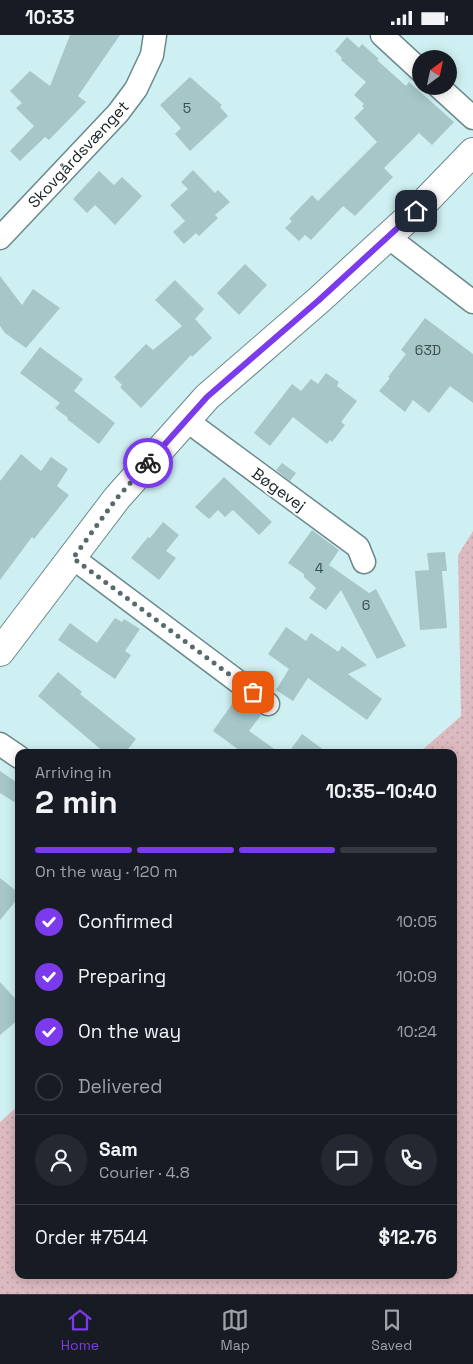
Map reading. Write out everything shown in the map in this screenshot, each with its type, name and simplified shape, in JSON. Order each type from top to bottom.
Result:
[{"type":"main road","points":[[0,652],[117,498],[207,397],[319,300],[388,237],[473,152]]},
{"type":"street","name":"Skovgårdsvænget","points":[[0,238],[118,113],[136,89],[152,55],[155,35]]},
{"type":"street","points":[[382,35],[412,63]]},
{"type":"street","points":[[448,95],[473,118]]},
{"type":"street","points":[[388,237],[473,302]]},
{"type":"street","name":"Bøgevej","points":[[186,421],[358,547],[364,563]]},
{"type":"street","points":[[73,558],[268,703]]},
{"type":"street","points":[[0,745],[15,754]]},
{"type":"shaded area","points":[[473,531],[473,1294],[0,1294],[0,1122],[15,1109],[15,1279],[457,1279],[457,749],[423,749],[461,716],[458,555]]},
{"type":"building","points":[[70,35],[120,35],[78,96],[86,102],[49,140],[45,137],[20,161],[10,151],[34,126],[16,108],[22,103],[10,91],[30,71],[50,86]]},
{"type":"building","points":[[347,37],[359,48],[362,44],[406,86],[409,82],[412,85],[412,95],[424,95],[454,122],[432,145],[419,133],[384,168],[393,177],[355,216],[343,206],[311,240],[305,235],[299,241],[285,228],[292,221],[289,219],[312,195],[318,201],[377,142],[354,118],[364,108],[362,106],[364,104],[354,95],[366,82],[341,60],[342,58],[335,51]]},
{"type":"building","points":[[190,77],[222,105],[220,107],[228,116],[190,151],[175,134],[181,128],[160,105]]},
{"type":"building","points":[[193,170],[215,193],[218,190],[230,202],[215,215],[218,218],[199,236],[196,233],[184,244],[173,232],[185,221],[170,205],[188,189],[181,182]]},
{"type":"building","points":[[99,171],[114,185],[122,177],[142,196],[115,225],[95,205],[87,213],[73,199]]},
{"type":"building","points":[[245,264],[267,285],[239,315],[217,293]]},
{"type":"building","points":[[0,276],[22,305],[33,289],[60,308],[26,348],[5,333],[0,326]]},
{"type":"building","points":[[175,280],[204,309],[195,319],[212,338],[192,357],[191,355],[141,408],[120,387],[122,385],[114,377],[146,344],[153,350],[182,326],[155,300]]},
{"type":"building","points":[[425,318],[473,354],[473,403],[450,386],[429,413],[413,400],[405,412],[379,391],[406,354],[401,350]]},
{"type":"building","points":[[40,347],[83,379],[74,391],[115,423],[99,444],[55,408],[60,403],[20,373]]},
{"type":"building","points":[[326,373],[339,382],[337,386],[357,401],[341,422],[345,425],[332,442],[330,440],[327,444],[293,417],[270,446],[254,433],[292,384],[301,391],[311,379],[318,384]]},
{"type":"building","points":[[21,454],[41,471],[51,457],[68,469],[57,486],[69,495],[34,539],[32,537],[0,580],[0,481]]},
{"type":"building","points":[[282,463],[296,473],[290,481],[276,470]]},
{"type":"building","points":[[224,477],[272,522],[259,535],[233,510],[225,517],[218,510],[209,519],[195,507]]},
{"type":"building","points":[[163,522],[179,535],[166,551],[176,558],[159,580],[131,558]]},
{"type":"building","points":[[312,530],[339,550],[329,565],[369,593],[376,589],[406,646],[377,659],[341,590],[326,610],[309,598],[316,588],[304,577],[304,574],[288,563]]},
{"type":"building","points":[[445,552],[447,571],[442,571],[447,628],[420,630],[415,571],[429,570],[427,553]]},
{"type":"building","points":[[115,618],[122,622],[124,619],[140,629],[125,651],[131,655],[115,679],[58,640],[70,623],[97,643]]},
{"type":"building","points":[[286,627],[306,641],[311,633],[337,651],[342,646],[367,665],[348,674],[382,699],[367,720],[308,678],[293,701],[276,690],[289,669],[268,654]]},
{"type":"building","points":[[58,672],[82,692],[80,694],[136,739],[128,749],[100,749],[38,696]]},
{"type":"building","points":[[237,697],[261,715],[249,731],[274,749],[238,749],[213,731]]},
{"type":"building","points":[[302,734],[323,749],[291,749]]},
{"type":"building","points":[[0,771],[15,781],[15,802],[0,793]]},
{"type":"building","points":[[0,878],[15,890],[15,902],[0,920]]},
{"type":"building","points":[[0,982],[15,999],[15,1022],[0,1035]]},
{"type":"way so far","points":[[148,463],[117,498],[73,558],[253,692]]},
{"type":"route","points":[[148,463],[207,397],[319,300],[416,211]]}]
